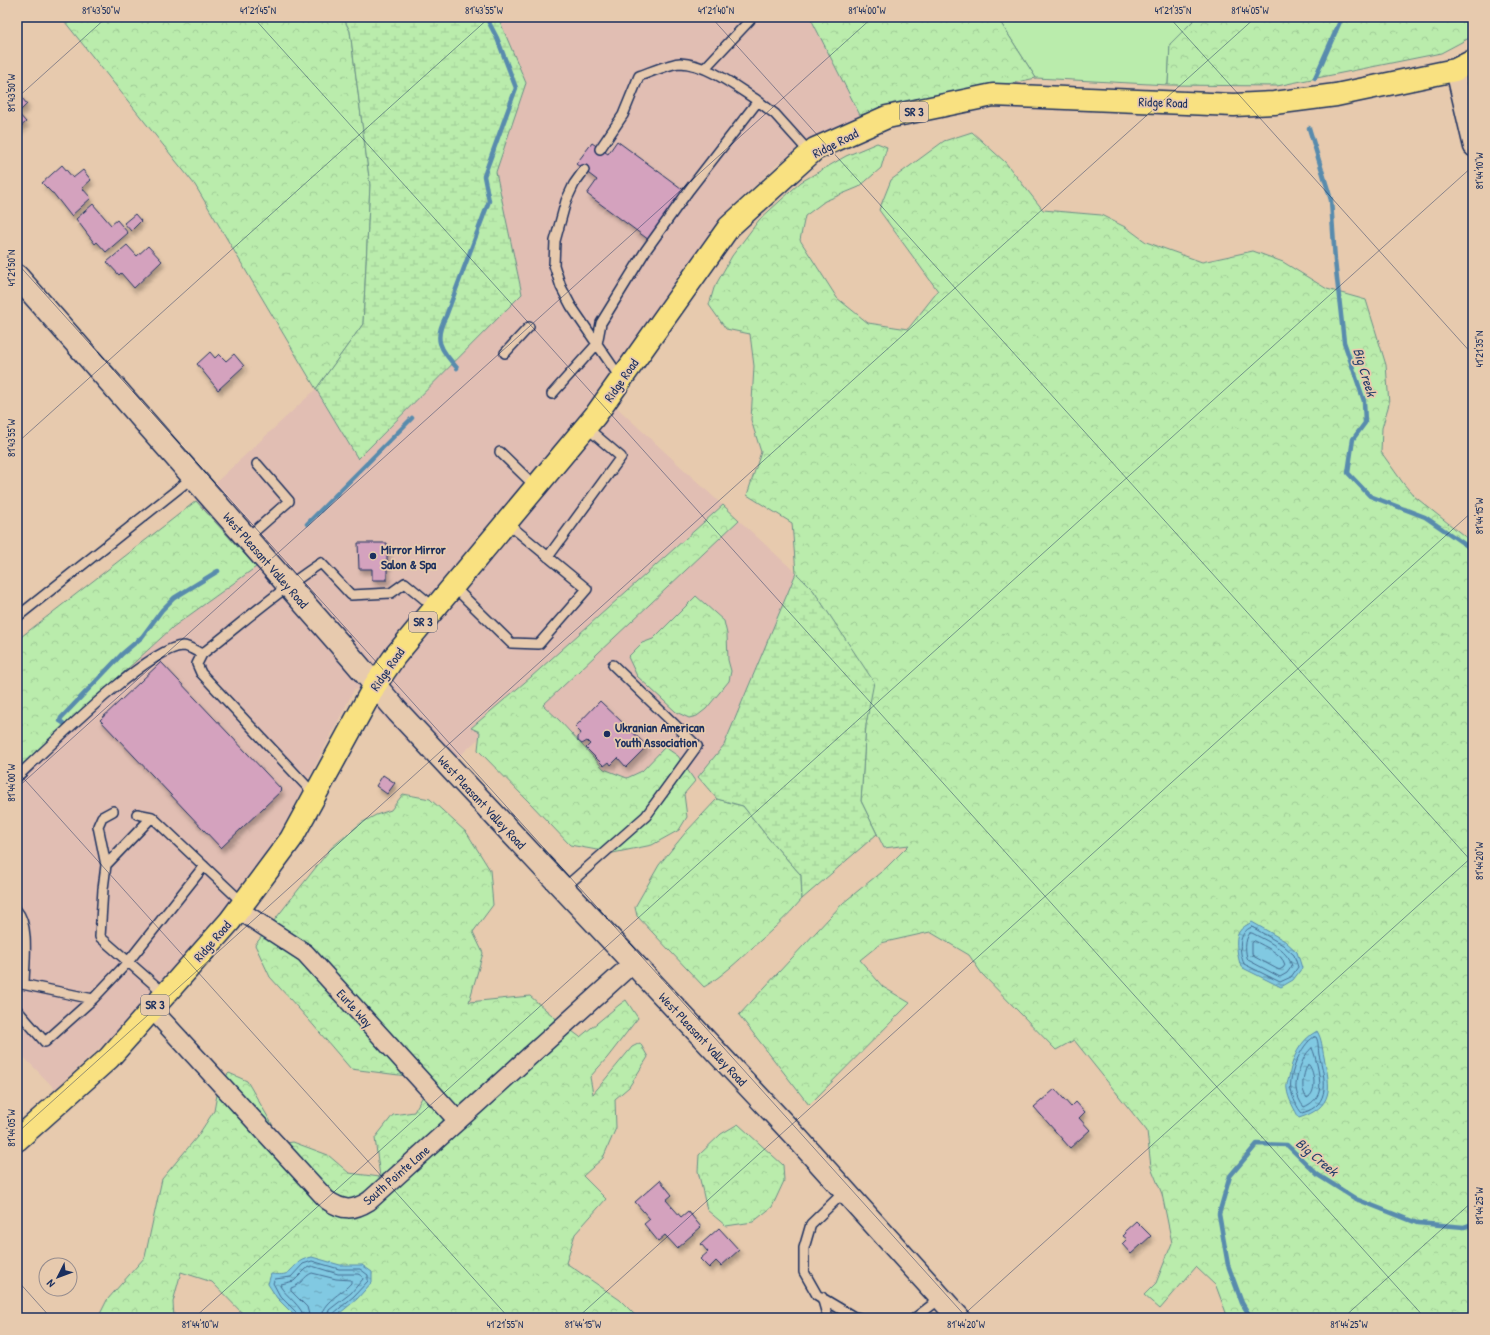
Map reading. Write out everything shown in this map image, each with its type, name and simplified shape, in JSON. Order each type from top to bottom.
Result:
[{"type":"main road","name":"Ridge Road","points":[[17,1140],[109,1058],[230,921],[291,839],[375,686],[395,656],[586,427],[729,227],[816,149],[887,118],[993,95],[1234,105],[1274,103],[1336,96],[1464,65]]},
{"type":"main road","name":"West Pleasant Valley Road","points":[[17,276],[398,712],[845,1191],[959,1318]]},
{"type":"street","points":[[1464,65],[1473,147]]},
{"type":"street","name":"Eurle Way","points":[[241,906],[305,953],[458,1121]]},
{"type":"street","name":"South Pointe Lane","points":[[159,1001],[327,1200],[336,1207],[347,1209],[360,1207],[370,1200],[633,963]]},
{"type":"lane","points":[[706,68],[750,20]]},
{"type":"lane","points":[[600,149],[623,115],[638,76],[680,63],[706,68],[768,107],[811,154]]},
{"type":"lane","points":[[552,394],[597,344],[601,323],[646,250],[689,190],[758,101]]},
{"type":"lane","points":[[584,170],[574,184],[566,201],[555,241],[554,265],[564,294],[621,380]]},
{"type":"lane","points":[[505,353],[529,327]]},
{"type":"lane","points":[[548,557],[621,457],[586,427]]},
{"type":"lane","points":[[500,452],[536,487]]},
{"type":"lane","points":[[247,538],[289,501],[257,464]]},
{"type":"lane","points":[[17,617],[193,477]]},
{"type":"lane","points":[[453,586],[512,643],[539,644],[587,589],[506,522]]},
{"type":"lane","points":[[315,796],[201,673],[198,664],[202,654],[288,585],[321,563],[351,595],[391,593],[405,583],[435,608]]},
{"type":"lane","points":[[17,776],[103,697],[126,678],[152,660],[169,649],[184,646],[202,654]]},
{"type":"lane","points":[[564,889],[646,816],[697,746],[613,665]]},
{"type":"lane","points":[[113,811],[102,817],[98,826],[106,865],[100,937],[128,962],[159,1001]]},
{"type":"lane","points":[[137,814],[152,817],[204,866],[241,906]]},
{"type":"lane","points":[[106,865],[152,817]]},
{"type":"lane","points":[[17,1010],[45,1042],[93,998],[128,962],[204,866]]},
{"type":"lane","points":[[17,911],[22,921],[25,935],[21,984],[93,998]]},
{"type":"lane","points":[[845,1191],[811,1224],[804,1248],[804,1272],[817,1295],[854,1317],[859,1318]]},
{"type":"lane","points":[[822,1297],[828,1318]]},
{"type":"lane","points":[[915,1318],[941,1298]]},
{"type":"shaded area","points":[[498,17],[810,17],[860,115],[780,162],[720,218],[601,393],[796,573],[724,745],[654,829],[523,698],[440,774],[355,688],[279,836],[224,910],[130,1020],[55,1089],[17,1050],[17,770],[173,627],[255,567],[196,501],[316,389],[358,458],[522,294],[496,172],[526,83]]},
{"type":"green space","points":[[61,17],[343,17],[350,31],[370,185],[363,324],[316,389],[195,185]]},
{"type":"green space","points":[[343,17],[498,17],[526,83],[496,172],[522,294],[358,459],[316,389],[363,324],[370,185],[350,31]]},
{"type":"green space","points":[[810,17],[997,17],[1036,78],[860,115]]},
{"type":"green space","points":[[997,17],[1197,17],[1170,44],[1168,85],[1036,78]]},
{"type":"green space","points":[[1197,17],[1473,17],[1473,36],[1441,53],[1277,86],[1168,85],[1170,44]]},
{"type":"green space","points":[[972,132],[1005,162],[1043,210],[1101,215],[1127,228],[1146,242],[1202,262],[1253,251],[1283,262],[1327,289],[1366,300],[1386,365],[1389,404],[1382,428],[1381,452],[1414,496],[1473,543],[1473,1318],[1228,1318],[1216,1286],[1196,1267],[1160,1309],[1144,1295],[1156,1283],[1172,1243],[1162,1194],[1151,1167],[1147,1131],[1074,1040],[1056,1050],[982,974],[969,955],[930,932],[881,943],[860,960],[883,987],[910,1003],[809,1105],[739,1015],[843,903],[886,868],[909,845],[884,848],[861,801],[866,724],[873,682],[813,590],[796,573],[792,523],[747,495],[761,452],[751,420],[754,366],[750,334],[726,329],[709,305],[714,288],[732,256],[759,220],[801,182],[846,156],[877,143],[887,147],[881,168],[859,187],[825,201],[805,216],[800,240],[837,298],[868,323],[908,329],[938,291],[879,210],[891,180],[944,141]]},
{"type":"green space","points":[[196,501],[256,567],[173,627],[17,770],[17,640]]},
{"type":"green space","points":[[723,505],[739,520],[543,705],[560,721],[604,769],[627,778],[642,771],[665,747],[678,756],[695,781],[684,794],[687,817],[679,830],[652,845],[613,853],[570,845],[478,750],[480,732],[471,728],[531,677]]},
{"type":"green space","points":[[796,573],[813,590],[874,682],[866,724],[861,801],[877,834],[802,899],[801,875],[769,839],[743,806],[717,799],[698,777],[724,745]]},
{"type":"green space","points":[[696,596],[724,621],[727,634],[728,660],[731,671],[729,681],[706,709],[697,716],[689,718],[676,712],[637,676],[628,657],[642,643],[653,639]]},
{"type":"green space","points":[[403,794],[430,799],[467,833],[490,870],[493,905],[473,932],[483,953],[469,1002],[530,996],[561,1023],[580,1037],[626,1000],[638,1018],[590,1077],[593,1094],[632,1047],[640,1043],[648,1057],[629,1087],[615,1099],[616,1128],[603,1158],[583,1176],[606,1199],[575,1234],[566,1263],[620,1300],[638,1318],[247,1318],[212,1282],[181,1272],[173,1302],[174,1318],[98,1318],[107,1300],[145,1257],[162,1179],[197,1137],[214,1111],[219,1084],[229,1073],[247,1081],[272,1124],[274,1145],[293,1142],[328,1155],[349,1173],[380,1177],[375,1138],[393,1115],[414,1112],[423,1096],[407,1076],[351,1069],[270,977],[255,945],[331,848],[361,823],[376,815],[391,810]]},
{"type":"green space","points":[[717,799],[743,806],[769,839],[801,875],[802,899],[778,924],[741,958],[723,974],[704,987],[637,916],[635,907],[659,865],[686,832]]},
{"type":"green space","points":[[738,1124],[783,1165],[784,1181],[772,1207],[753,1222],[726,1226],[707,1210],[698,1171],[699,1155],[721,1134]]},
{"type":"water","points":[[1252,922],[1285,941],[1297,952],[1302,968],[1293,980],[1281,987],[1241,967],[1237,949],[1238,935],[1245,926]]},
{"type":"water","points":[[1317,1031],[1321,1040],[1328,1078],[1327,1095],[1319,1108],[1299,1118],[1289,1097],[1287,1083],[1292,1063],[1301,1044]]},
{"type":"water","points":[[312,1257],[340,1265],[362,1265],[372,1272],[372,1282],[357,1299],[334,1318],[297,1318],[277,1298],[268,1284],[271,1274],[282,1275],[288,1273],[299,1262]]},
{"type":"building","points":[[17,92],[27,104],[18,113],[26,122],[17,130]]},
{"type":"building","points":[[617,141],[685,191],[649,240],[587,194],[597,180],[576,164],[592,143],[608,154]]},
{"type":"building","points":[[62,165],[73,178],[83,170],[91,180],[82,188],[91,198],[71,216],[53,193],[42,183]]},
{"type":"building","points":[[93,204],[111,225],[117,220],[128,233],[106,252],[97,242],[95,244],[76,219]]},
{"type":"building","points":[[135,214],[141,221],[131,231],[124,223]]},
{"type":"building","points":[[127,245],[137,256],[148,246],[162,261],[134,288],[121,273],[119,275],[107,262]]},
{"type":"building","points":[[210,352],[215,358],[219,354],[226,361],[234,354],[244,366],[218,390],[197,364]]},
{"type":"building","name":"Mirror Mirror Salon & Spa","points":[[358,543],[387,543],[387,580],[372,580],[372,569],[359,569]]},
{"type":"building","points":[[161,662],[282,790],[221,848],[100,720]]},
{"type":"building","name":"Ukranian American Youth Association","points":[[600,701],[647,746],[626,767],[618,758],[611,765],[609,762],[604,766],[586,748],[590,744],[587,741],[582,744],[578,741],[578,737],[581,733],[575,727]]},
{"type":"building","points":[[383,775],[395,783],[387,794],[376,786]]},
{"type":"building","points":[[1055,1089],[1071,1107],[1076,1102],[1085,1112],[1079,1118],[1090,1130],[1070,1148],[1034,1107]]},
{"type":"building","points":[[660,1180],[672,1195],[666,1200],[681,1217],[688,1211],[701,1227],[677,1248],[665,1235],[658,1241],[644,1224],[650,1219],[635,1202]]},
{"type":"building","points":[[1136,1221],[1151,1236],[1131,1254],[1122,1244],[1127,1239],[1123,1236],[1126,1233],[1125,1231]]},
{"type":"building","points":[[719,1228],[739,1250],[721,1266],[716,1261],[709,1268],[700,1259],[708,1252],[701,1244]]},
{"type":"waterway","points":[[457,368],[446,355],[440,344],[440,331],[489,201],[484,176],[516,88],[497,38],[486,17]]},
{"type":"waterway","name":"Big Creek","points":[[1315,78],[1342,17]]},
{"type":"waterway","name":"Big Creek","points":[[1309,128],[1331,200],[1335,261],[1344,342],[1364,401],[1365,423],[1353,439],[1348,473],[1370,496],[1425,517],[1473,550]]},
{"type":"waterway","points":[[307,524],[412,418]]},
{"type":"waterway","points":[[63,723],[60,721],[61,718],[122,654],[142,637],[162,610],[174,598],[218,571]]},
{"type":"waterway","name":"Big Creek","points":[[1251,1318],[1242,1303],[1228,1265],[1219,1214],[1230,1176],[1257,1144],[1287,1145],[1318,1175],[1356,1199],[1417,1223],[1464,1227],[1473,1224]]},
{"type":"place","name":"Mirror Mirror Salon & Spa","points":[[373,556]]},
{"type":"place","name":"Ukranian American Youth Association","points":[[607,734]]}]
